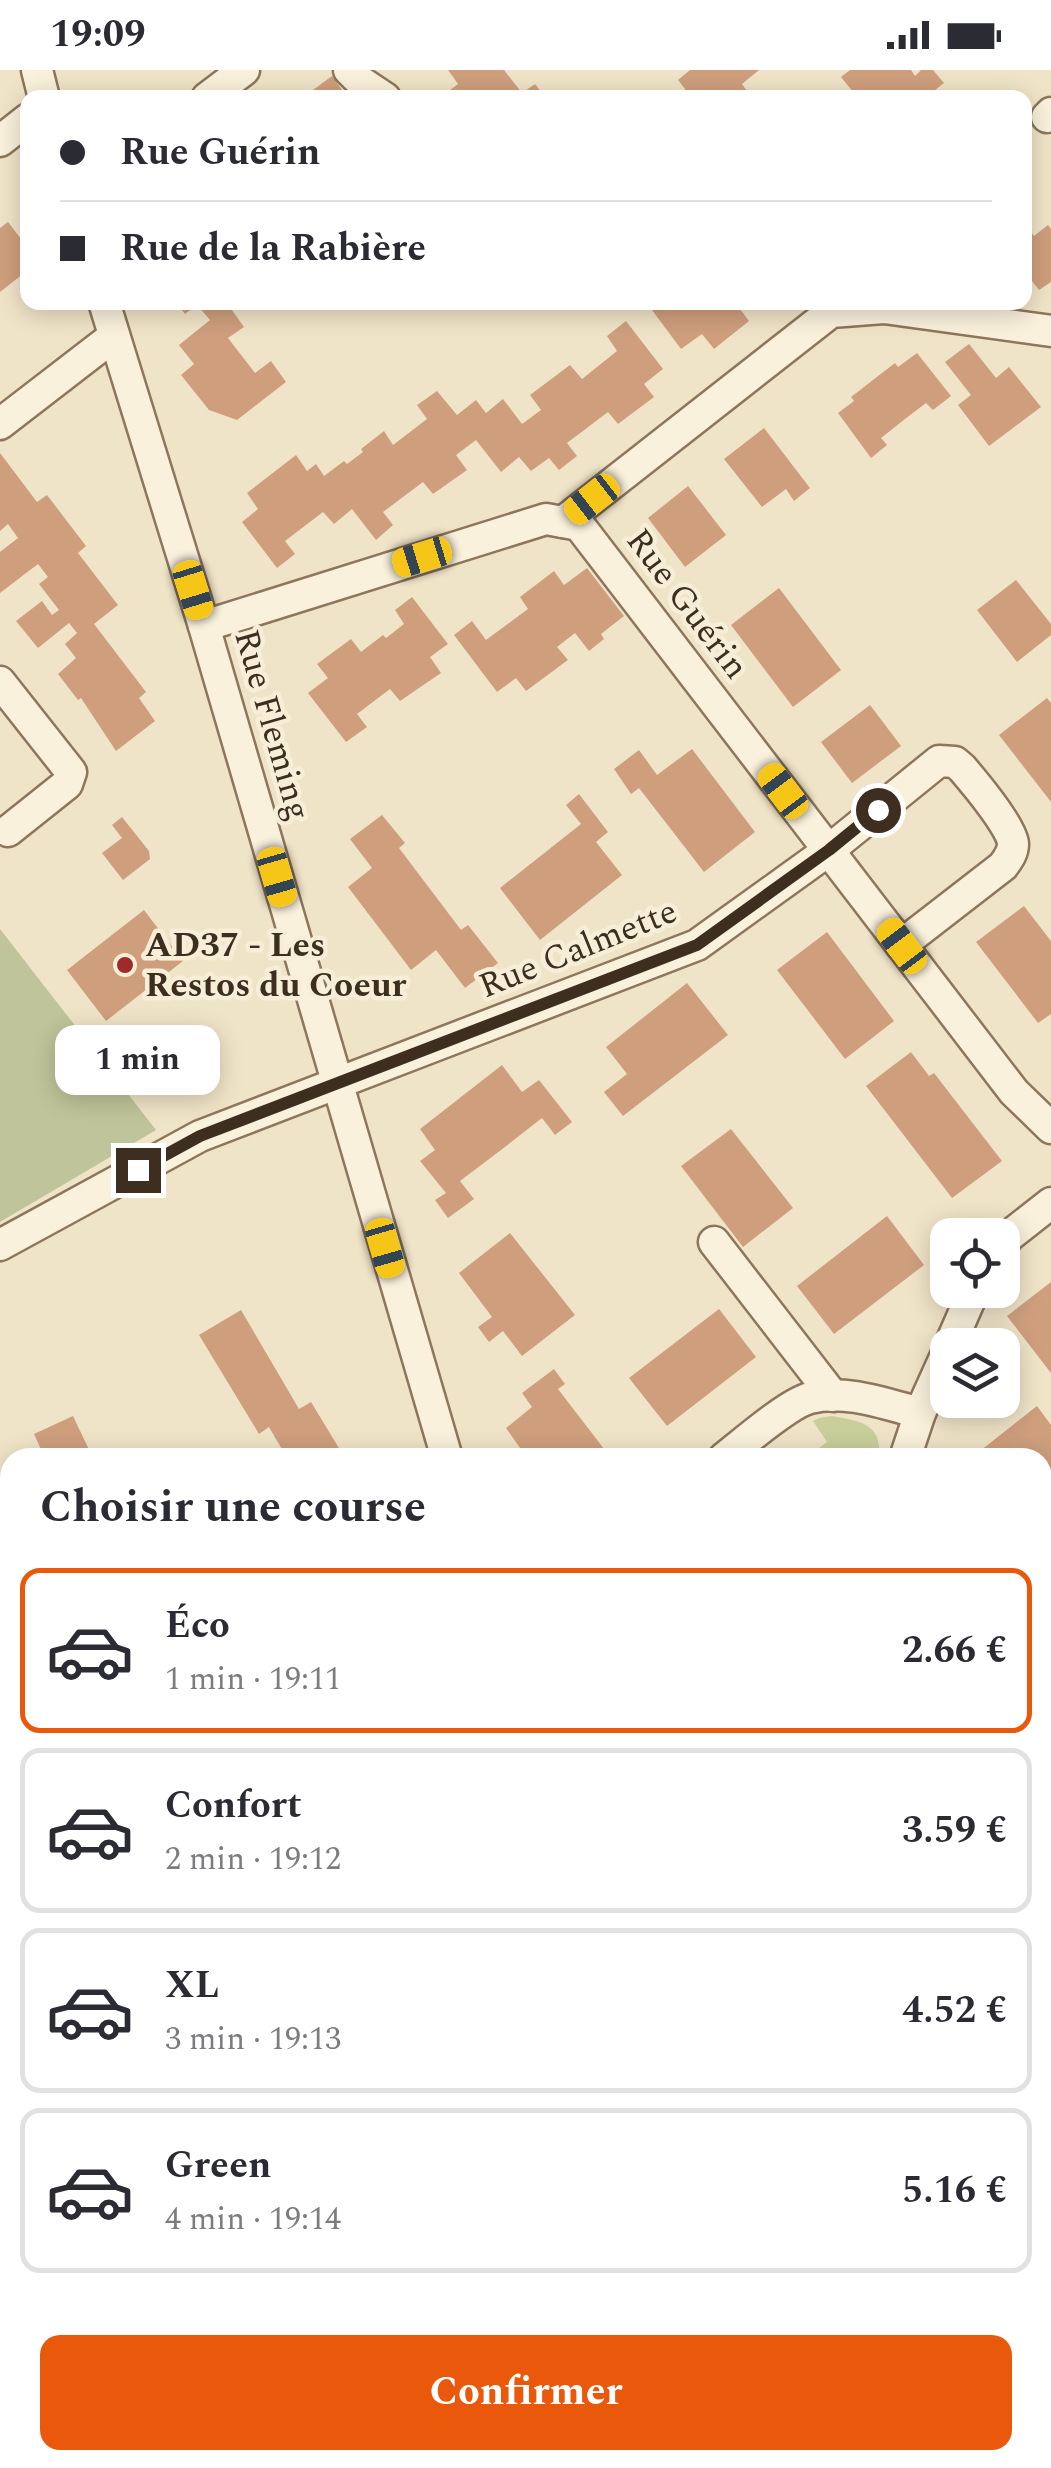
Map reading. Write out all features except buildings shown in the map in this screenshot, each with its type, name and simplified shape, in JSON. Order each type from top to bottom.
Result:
[{"type":"street","points":[[218,90],[244,70]]},
{"type":"street","points":[[349,70],[373,90]]},
{"type":"street","points":[[0,141],[20,125]]},
{"type":"street","name":"Rue Fleming","points":[[106,310],[204,626],[444,1448]]},
{"type":"street","points":[[204,626],[546,519],[563,522],[826,310]]},
{"type":"street","points":[[899,310],[1051,331]]},
{"type":"street","points":[[0,424],[114,336]]},
{"type":"street","name":"Rue Guérin","points":[[563,522],[580,525],[1014,1092],[1051,1128]]},
{"type":"street","points":[[0,682],[71,772],[67,784],[8,830]]},
{"type":"street","points":[[829,850],[940,762],[955,762],[962,768],[1009,829],[1014,846],[1003,866],[902,946]]},
{"type":"street","name":"Rue Calmette","points":[[0,1245],[200,1136],[697,945],[829,850]]},
{"type":"street","points":[[1020,1227],[1051,1203]]},
{"type":"street","points":[[714,1242],[833,1396]]},
{"type":"street","points":[[908,1448],[930,1391]]},
{"type":"street","points":[[737,1448],[807,1398],[847,1395],[920,1413]]},
{"type":"green space","points":[[0,929],[156,1130],[0,1222]]},
{"type":"green space","points":[[832,1416],[860,1422],[873,1430],[879,1448],[819,1448],[827,1442],[813,1421]]},
{"type":"place","name":"AD37 - Les Restos du Coeur","points":[[125,965]]},
{"type":"route","points":[[138,1170],[200,1136],[697,945],[878,810]]}]
